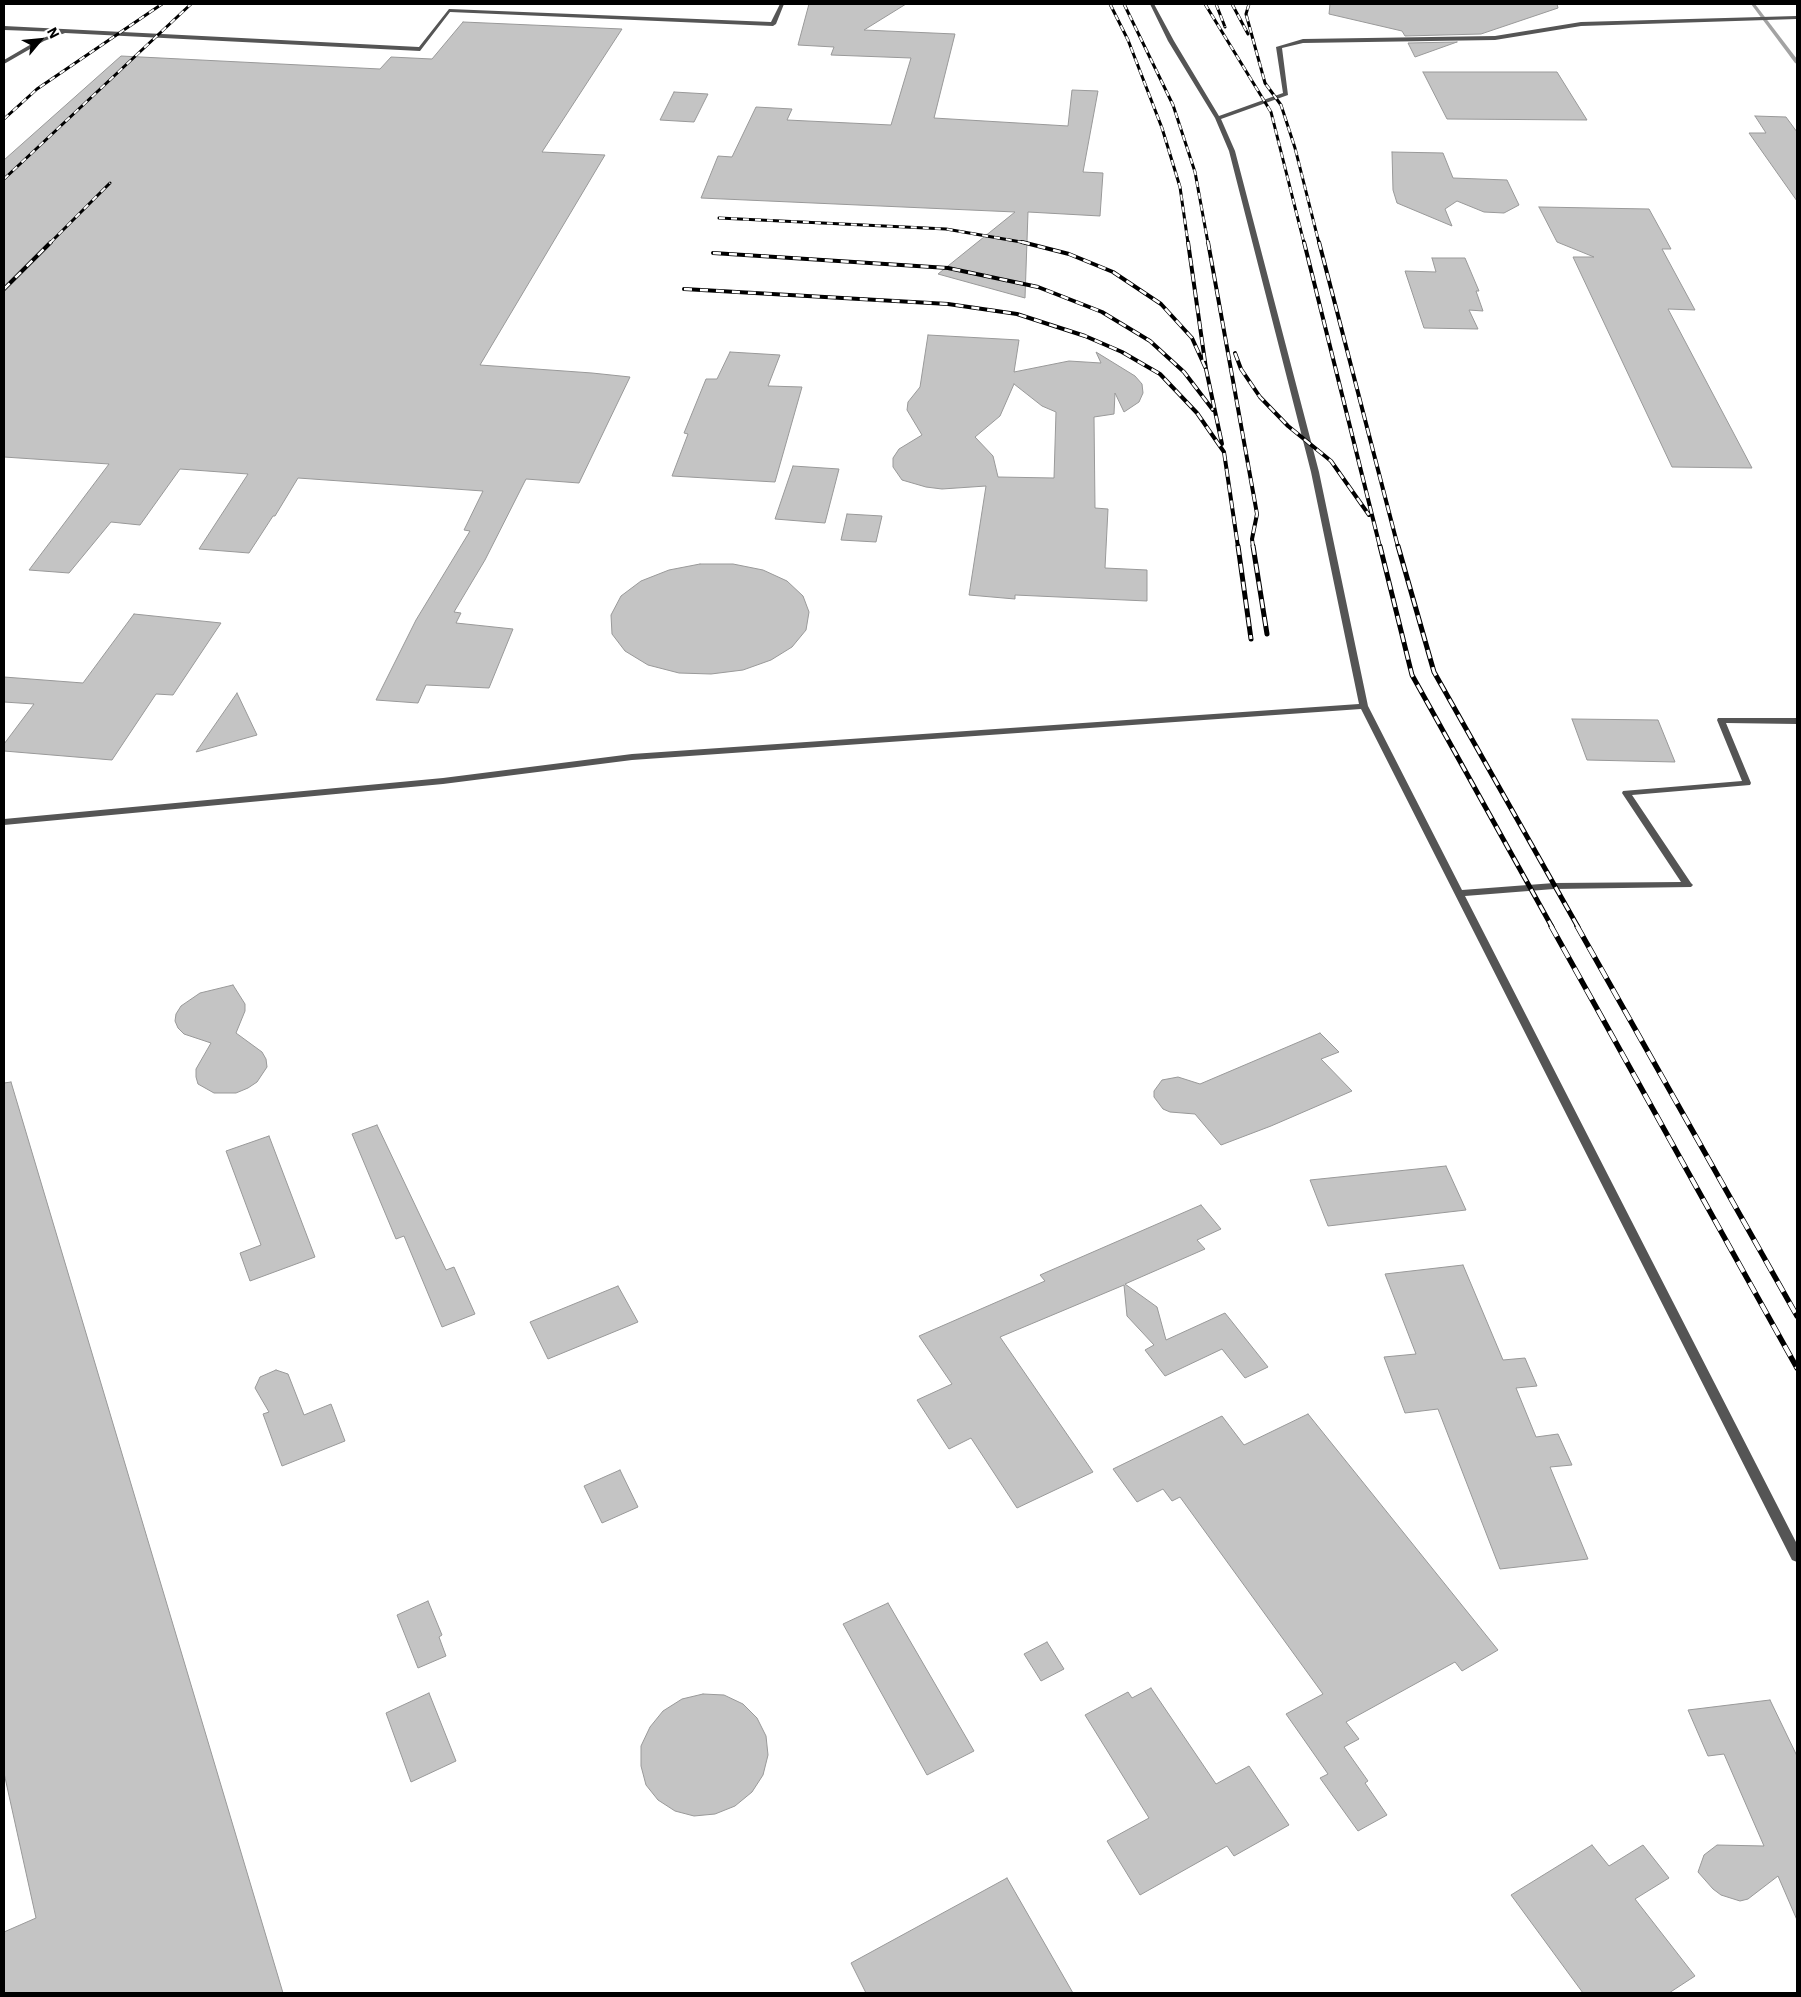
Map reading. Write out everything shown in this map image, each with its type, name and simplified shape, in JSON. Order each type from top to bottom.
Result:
[{"type":"lane","points":[[4,28],[420,49],[449,10],[773,24],[782,4]]},
{"type":"lane","points":[[1152,4],[1171,41],[1218,118],[1232,151],[1315,472],[1364,706],[1797,1556]]},
{"type":"lane","points":[[1218,118],[1286,94],[1279,47],[1303,41],[1495,38],[1581,24],[1797,17]]},
{"type":"lane","points":[[4,62],[42,40],[71,31]]},
{"type":"lane","points":[[4,822],[443,781],[632,757],[1364,706]]},
{"type":"lane","points":[[1460,893],[1554,886],[1688,885],[1626,793],[1747,783],[1721,720],[1797,721]]},
{"type":"building","points":[[809,4],[906,4],[864,30],[955,34],[934,118],[1068,126],[1072,90],[1098,91],[1083,172],[1103,173],[1100,216],[1028,212],[1025,298],[938,274],[1015,212],[701,198],[718,156],[732,157],[756,107],[792,109],[787,120],[891,125],[911,58],[831,55],[834,47],[798,45]]},
{"type":"building","points":[[1330,4],[1557,4],[1558,8],[1481,34],[1405,36],[1402,31],[1329,14]]},
{"type":"building","points":[[463,22],[622,29],[542,152],[605,155],[480,365],[630,377],[579,483],[526,479],[485,560],[454,612],[461,613],[456,623],[513,629],[489,688],[426,685],[418,703],[376,700],[416,620],[470,531],[464,530],[483,491],[298,478],[275,516],[273,516],[249,553],[199,549],[248,474],[180,469],[140,525],[111,522],[69,573],[29,570],[109,464],[4,457],[4,160],[121,56],[380,69],[391,57],[432,59]]},
{"type":"building","points":[[1457,42],[1415,57],[1408,43]]},
{"type":"building","points":[[1423,72],[1557,72],[1587,120],[1447,119]]},
{"type":"building","points":[[674,92],[708,94],[694,122],[660,120]]},
{"type":"building","points":[[1755,116],[1786,117],[1797,132],[1797,201],[1749,133],[1766,133]]},
{"type":"building","points":[[1392,152],[1443,153],[1453,178],[1507,180],[1519,205],[1504,213],[1484,212],[1457,201],[1445,209],[1452,226],[1397,203],[1393,190]]},
{"type":"building","points":[[1539,207],[1649,209],[1671,249],[1662,249],[1695,310],[1668,309],[1752,468],[1672,467],[1573,257],[1594,257],[1557,242]]},
{"type":"building","points":[[1432,258],[1465,258],[1479,291],[1476,291],[1483,311],[1469,310],[1478,329],[1424,328],[1405,271],[1436,272]]},
{"type":"building","points":[[928,335],[1019,340],[1014,372],[1069,361],[1101,363],[1096,352],[1135,376],[1142,384],[1143,393],[1139,402],[1124,412],[1115,393],[1114,414],[1094,417],[1095,508],[1108,509],[1105,568],[1147,570],[1147,601],[1015,595],[1015,599],[969,595],[986,486],[942,489],[926,487],[902,480],[893,467],[893,458],[899,449],[922,435],[907,410],[908,402],[920,387]],"holes":[[[1014,384],[1042,406],[1056,412],[1054,478],[998,477],[993,456],[975,437],[1000,416]]]},
{"type":"building","points":[[730,352],[780,355],[768,386],[802,387],[775,482],[672,476],[688,434],[684,433],[706,379],[717,379]]},
{"type":"building","points":[[793,466],[839,469],[825,523],[775,519]]},
{"type":"building","points":[[847,514],[882,516],[876,542],[841,540]]},
{"type":"building","points":[[700,564],[733,564],[763,570],[787,581],[803,596],[809,612],[806,630],[792,647],[771,660],[743,670],[711,674],[679,673],[648,665],[625,651],[612,634],[611,615],[621,596],[641,581],[669,570]]},
{"type":"building","points":[[134,614],[221,623],[173,695],[156,694],[112,760],[4,751],[4,744],[34,704],[4,702],[4,677],[83,683]]},
{"type":"building","points":[[237,693],[257,735],[196,752]]},
{"type":"building","points":[[1572,719],[1658,720],[1675,762],[1587,760]]},
{"type":"building","points":[[233,985],[245,1004],[245,1011],[236,1033],[262,1052],[266,1059],[267,1067],[257,1082],[248,1088],[236,1093],[214,1093],[198,1084],[196,1077],[196,1069],[211,1043],[184,1034],[178,1028],[175,1021],[176,1014],[181,1006],[200,993]]},
{"type":"building","points":[[1320,1033],[1339,1052],[1321,1059],[1352,1091],[1271,1126],[1221,1145],[1195,1114],[1170,1112],[1163,1109],[1154,1097],[1154,1091],[1162,1080],[1178,1077],[1200,1084]]},
{"type":"building","points":[[11,1082],[283,1993],[4,1993],[4,1932],[36,1918],[4,1773],[4,1083]]},
{"type":"building","points":[[377,1125],[446,1270],[454,1267],[475,1314],[442,1327],[404,1236],[396,1239],[352,1134]]},
{"type":"building","points":[[269,1136],[315,1257],[250,1281],[240,1253],[261,1245],[226,1151]]},
{"type":"building","points":[[1446,1166],[1466,1210],[1328,1226],[1310,1180]]},
{"type":"building","points":[[1201,1205],[1221,1229],[1197,1240],[1205,1249],[1125,1284],[1157,1307],[1166,1340],[1225,1313],[1268,1367],[1245,1378],[1222,1349],[1165,1376],[1145,1350],[1154,1345],[1127,1316],[1124,1285],[1000,1337],[1093,1472],[1017,1508],[971,1438],[949,1449],[917,1400],[952,1384],[919,1336],[1045,1281],[1040,1275]]},
{"type":"building","points":[[1463,1265],[1503,1360],[1525,1358],[1537,1386],[1516,1388],[1536,1437],[1558,1434],[1572,1465],[1550,1467],[1588,1559],[1500,1569],[1438,1409],[1405,1413],[1384,1357],[1416,1354],[1385,1274]]},
{"type":"building","points":[[618,1286],[638,1322],[548,1359],[530,1322]]},
{"type":"building","points":[[276,1370],[288,1374],[304,1415],[331,1404],[345,1441],[282,1466],[263,1414],[269,1412],[255,1388],[260,1377]]},
{"type":"building","points":[[1308,1414],[1498,1650],[1462,1671],[1455,1662],[1346,1722],[1359,1739],[1344,1747],[1368,1781],[1365,1783],[1387,1815],[1358,1831],[1320,1778],[1328,1774],[1286,1714],[1323,1694],[1180,1497],[1172,1501],[1163,1489],[1137,1502],[1113,1469],[1222,1416],[1244,1445]]},
{"type":"building","points":[[620,1470],[638,1507],[602,1523],[584,1486]]},
{"type":"building","points":[[428,1601],[442,1635],[439,1637],[446,1656],[418,1668],[397,1615]]},
{"type":"building","points":[[888,1603],[974,1751],[927,1775],[843,1624]]},
{"type":"building","points":[[1047,1642],[1064,1669],[1041,1681],[1024,1654]]},
{"type":"building","points":[[1151,1688],[1216,1784],[1249,1766],[1289,1825],[1234,1856],[1227,1846],[1140,1895],[1107,1841],[1149,1818],[1085,1715],[1128,1692],[1132,1698]]},
{"type":"building","points":[[429,1693],[456,1761],[411,1782],[386,1713]]},
{"type":"building","points":[[703,1694],[724,1695],[743,1704],[757,1718],[766,1736],[768,1755],[763,1775],[752,1792],[735,1806],[715,1814],[694,1816],[675,1811],[658,1800],[646,1785],[641,1766],[641,1746],[650,1727],[663,1711],[682,1699]]},
{"type":"building","points":[[1770,1700],[1797,1756],[1797,1920],[1778,1876],[1748,1899],[1740,1901],[1721,1895],[1698,1872],[1704,1855],[1717,1845],[1764,1846],[1724,1754],[1708,1756],[1688,1710]]},
{"type":"building","points":[[1592,1845],[1609,1866],[1643,1845],[1669,1878],[1635,1899],[1695,1976],[1669,1993],[1583,1993],[1511,1895]]},
{"type":"building","points":[[1007,1878],[1073,1993],[866,1993],[851,1963]]},
{"type":"waterway","points":[[1753,4],[1797,62]]},
{"type":"railway","points":[[4,119],[37,89],[162,4]]},
{"type":"railway","points":[[4,179],[191,4]]},
{"type":"railway","points":[[1110,4],[1128,40],[1162,128],[1180,187],[1188,243]]},
{"type":"railway","points":[[1124,4],[1173,105],[1195,172],[1208,243]]},
{"type":"railway","points":[[1205,4],[1271,112],[1304,243]]},
{"type":"railway","points":[[1216,4],[1225,27]]},
{"type":"railway","points":[[1232,4],[1248,34]]},
{"type":"railway","points":[[1249,4],[1246,14],[1265,83],[1281,105],[1295,148],[1319,243]]},
{"type":"railway","points":[[4,289],[110,183]]},
{"type":"railway","points":[[719,218],[946,229],[1024,242]]},
{"type":"railway","points":[[1024,242],[1069,254],[1113,272],[1161,304],[1192,338],[1206,369]]},
{"type":"railway","points":[[1188,242],[1206,369]]},
{"type":"railway","points":[[1208,242],[1257,514],[1252,539],[1253,547]]},
{"type":"railway","points":[[1304,242],[1380,547]]},
{"type":"railway","points":[[1319,242],[1398,547]]},
{"type":"railway","points":[[713,253],[948,268],[1038,287],[1102,312],[1150,341],[1184,372],[1213,410]]},
{"type":"railway","points":[[684,289],[948,304],[1017,314],[1085,336],[1122,352],[1160,374],[1197,413],[1224,452],[1238,547]]},
{"type":"railway","points":[[1235,353],[1241,369],[1260,397],[1288,426],[1331,461],[1369,515]]},
{"type":"railway","points":[[1206,369],[1222,444]]},
{"type":"railway","points":[[1238,546],[1251,639]]},
{"type":"railway","points":[[1253,546],[1267,634]]},
{"type":"railway","points":[[1380,546],[1412,675],[1552,927]]},
{"type":"railway","points":[[1398,546],[1434,672],[1578,927]]},
{"type":"railway","points":[[1551,926],[1797,1368]]},
{"type":"railway","points":[[1577,926],[1797,1316]]}]
